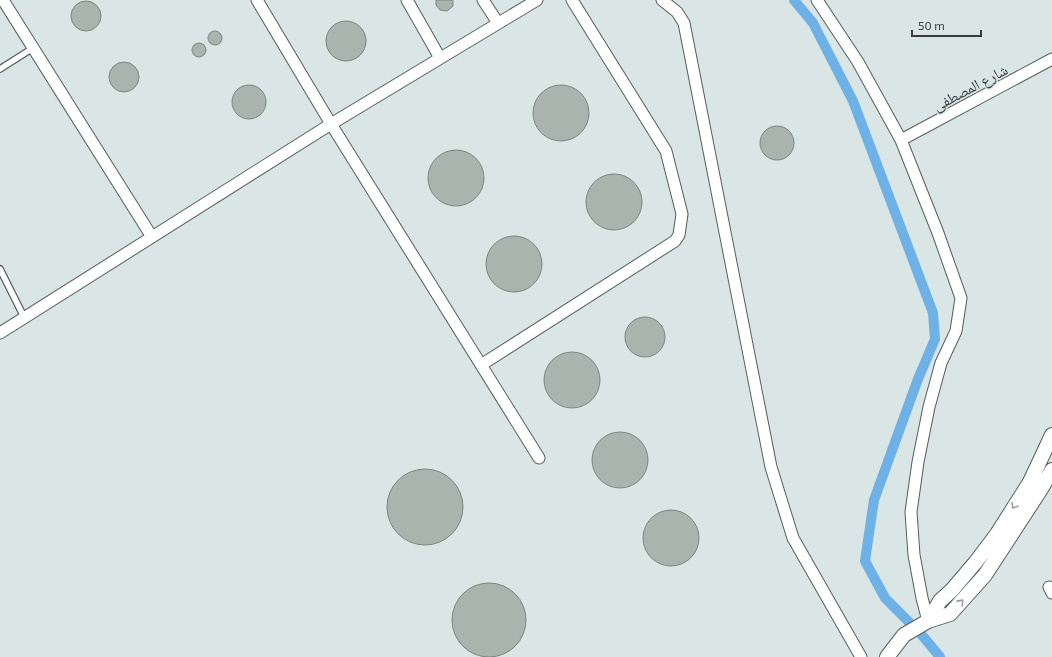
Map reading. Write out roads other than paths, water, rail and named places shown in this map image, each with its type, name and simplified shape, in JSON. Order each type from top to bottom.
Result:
[{"type":"street","points":[[3,0],[152,237]]},
{"type":"street","points":[[258,0],[331,124],[539,458]]},
{"type":"street","points":[[407,0],[440,58]]},
{"type":"street","points":[[483,0],[498,23]]},
{"type":"street","points":[[0,333],[331,124],[537,0]]},
{"type":"street","points":[[481,365],[675,241],[679,235],[682,214],[666,151],[572,0]]},
{"type":"street","points":[[662,0],[678,12],[684,23],[771,468],[793,538],[861,657]]},
{"type":"street","points":[[821,1],[858,62],[901,140],[938,233],[961,298],[956,331],[941,363],[929,407],[918,462],[911,512],[914,555],[928,621]]},
{"type":"street","name":"شارع المصطفى","points":[[901,140],[1052,59]]},
{"type":"street","points":[[928,621],[940,601],[971,569],[997,534],[1030,482],[1052,434]]},
{"type":"street","points":[[887,657],[904,635],[928,621],[950,614],[985,575],[1042,489],[1052,470]]},
{"type":"street","points":[[1030,482],[1042,489]]},
{"type":"lane","points":[[0,69],[33,48]]},
{"type":"lane","points":[[0,269],[24,318]]},
{"type":"waterway","points":[[794,0],[813,23],[853,101],[933,313],[935,339],[918,379],[874,500],[865,561],[885,598],[909,622]]},
{"type":"waterway","points":[[921,634],[940,657]]}]
